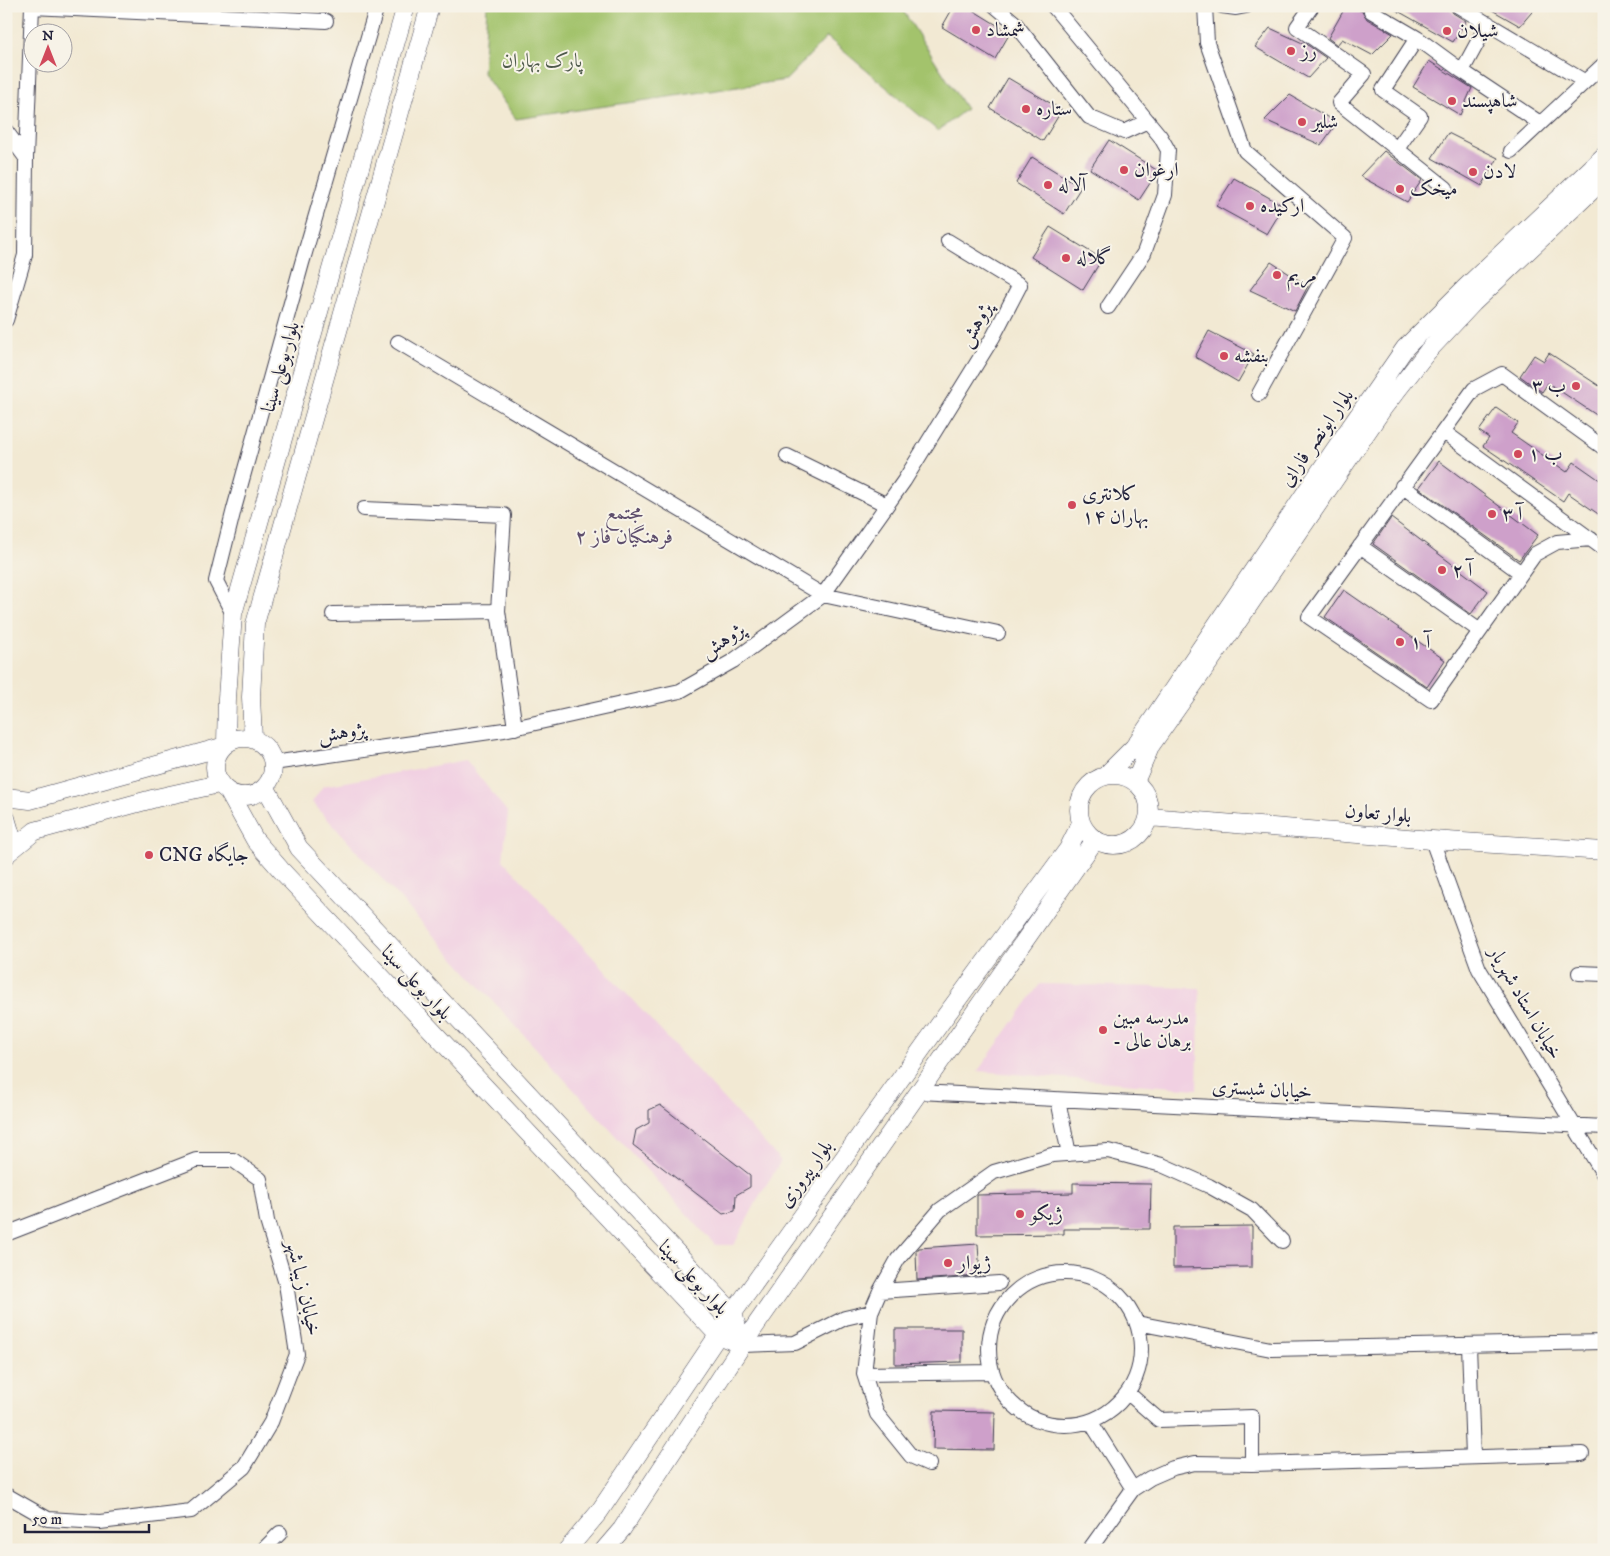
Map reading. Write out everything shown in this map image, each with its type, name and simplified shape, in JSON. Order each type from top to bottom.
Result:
[{"type":"street","points":[[6,320],[25,255],[26,158],[32,6],[326,21]]},
{"type":"street","points":[[233,614],[216,581],[302,263],[378,6]]},
{"type":"street","name":"بلوار بوعلی سینا","points":[[224,745],[233,614],[406,6]]},
{"type":"street","points":[[253,739],[251,697],[255,624],[430,6]]},
{"type":"street","points":[[995,6],[1014,22],[1089,117],[1124,132],[1148,121]]},
{"type":"street","points":[[1053,6],[1160,136],[1168,150],[1165,195],[1144,253],[1108,307]]},
{"type":"street","points":[[1205,6],[1207,43],[1245,151],[1345,238],[1259,394]]},
{"type":"street","points":[[1222,6],[1236,8],[1246,6]]},
{"type":"street","points":[[1312,6],[1297,27],[1364,74],[1338,103],[1446,188]]},
{"type":"street","points":[[1374,6],[1371,11],[1417,38],[1462,72],[1540,123]]},
{"type":"street","points":[[1458,6],[1584,81]]},
{"type":"street","points":[[1462,72],[1488,23]]},
{"type":"street","points":[[400,29],[422,33]]},
{"type":"street","points":[[1397,149],[1420,116],[1383,90],[1417,38]]},
{"type":"street","points":[[1511,151],[1604,64]]},
{"type":"street","points":[[6,131],[26,158]]},
{"type":"street","name":"بلوار ابونصر فارابی","points":[[1135,782],[1151,745],[1331,455],[1405,348],[1471,282],[1604,156]]},
{"type":"street","name":"بلوار ابونصر فارابی","points":[[1105,776],[1134,747],[1226,625],[1384,407],[1428,351],[1473,303],[1604,179]]},
{"type":"street","name":"پژوهش","points":[[273,763],[515,728],[680,691],[733,661],[823,595],[904,481],[993,337],[1020,284],[948,241]]},
{"type":"street","points":[[398,342],[823,595],[998,633]]},
{"type":"street","points":[[1591,539],[1557,542],[1535,554],[1431,700],[1309,617],[1474,389],[1502,374],[1604,448]]},
{"type":"street","points":[[1444,432],[1604,549]]},
{"type":"street","points":[[787,456],[887,505]]},
{"type":"street","points":[[1402,486],[1521,572]]},
{"type":"street","points":[[364,509],[504,515],[498,610],[515,728]]},
{"type":"street","points":[[1360,546],[1480,632]]},
{"type":"street","points":[[332,614],[498,610]]},
{"type":"street","points":[[6,797],[30,800],[224,745],[235,739],[253,739],[263,744],[270,753],[273,763],[272,776],[266,788],[255,795],[242,797],[224,789],[156,798],[35,830],[7,855]]},
{"type":"street","points":[[224,745],[215,759],[214,772],[224,789]]},
{"type":"street","points":[[1105,776],[1126,777],[1135,782],[1144,792],[1149,804],[1149,817],[1143,830],[1134,839],[1121,844],[1108,845],[1095,840],[1086,833],[1078,812],[1080,800],[1085,789],[1094,781],[1105,776]]},
{"type":"street","name":"بلوار بوعلی سینا","points":[[266,788],[299,848],[733,1313],[742,1345]]},
{"type":"street","name":"بلوار بوعلی سینا","points":[[224,789],[255,840],[281,870],[718,1335],[742,1345]]},
{"type":"street","name":"بلوار تعاون","points":[[1149,817],[1432,840],[1604,850]]},
{"type":"street","points":[[6,818],[10,835],[7,855]]},
{"type":"street","name":"بلوار پیروزی","points":[[567,1550],[599,1512],[733,1313],[944,1018],[1068,849],[1081,823]]},
{"type":"street","points":[[604,1550],[622,1529],[742,1345],[1095,840]]},
{"type":"street","name":"خیابان استاد شهریار","points":[[1432,840],[1479,969],[1604,1175]]},
{"type":"street","points":[[1579,973],[1604,974]]},
{"type":"street","name":"خیابان شبستری","points":[[919,1092],[1604,1128]]},
{"type":"street","points":[[1058,1100],[1069,1154]]},
{"type":"street","points":[[929,1464],[911,1456],[877,1414],[864,1374],[871,1312],[880,1291],[898,1259],[940,1210],[994,1172],[1052,1155],[1108,1151],[1162,1165],[1209,1186],[1252,1210],[1282,1241]]},
{"type":"street","name":"خیابان زیبا شهر","points":[[6,1234],[196,1160],[233,1160],[260,1178],[267,1222],[286,1284],[297,1354],[271,1422],[244,1466],[191,1511],[100,1522],[48,1519],[6,1494]]},
{"type":"street","points":[[1053,1274],[1080,1274],[1104,1283],[1124,1300],[1137,1323],[1142,1347],[1138,1371],[1128,1393],[1111,1410],[1090,1421],[1066,1425],[1042,1422],[1020,1411],[1003,1394],[992,1372],[988,1346],[994,1321],[1008,1298],[1028,1282],[1053,1274]]},
{"type":"street","points":[[880,1291],[999,1283]]},
{"type":"street","points":[[742,1345],[795,1343],[845,1318],[871,1312]]},
{"type":"street","points":[[1137,1323],[1271,1349],[1604,1342]]},
{"type":"street","points":[[1469,1345],[1473,1457]]},
{"type":"street","points":[[864,1374],[992,1372]]},
{"type":"street","points":[[1128,1393],[1159,1420],[1252,1417],[1252,1464]]},
{"type":"street","points":[[1090,1421],[1133,1489]]},
{"type":"street","points":[[1089,1550],[1133,1489],[1150,1478],[1174,1468],[1195,1463],[1252,1464],[1582,1454]]},
{"type":"street","points":[[615,1550],[622,1529]]},
{"type":"street","points":[[263,1550],[280,1533]]},
{"type":"shaded area","points":[[466,760],[508,813],[503,860],[781,1161],[760,1195],[734,1245],[715,1245],[312,802],[323,786]]},
{"type":"shaded area","name":"مدرسه مبین - برهان عالی","points":[[1040,984],[1200,988],[1197,1089],[978,1071]]},
{"type":"green space","points":[[6,6],[13,6],[6,80]]},
{"type":"green space","name":"پارک بهاران","points":[[487,6],[900,6],[966,109],[938,131],[827,37],[786,80],[516,119],[483,73]]},
{"type":"building","name":"شمشاد","points":[[954,6],[966,6],[1010,33],[995,59],[942,27]]},
{"type":"building","points":[[1346,6],[1352,6],[1363,12],[1367,19],[1393,34],[1372,55],[1342,39],[1337,45],[1328,38]]},
{"type":"building","name":"شیلان","points":[[1389,6],[1449,6],[1453,13],[1466,21],[1453,42]]},
{"type":"building","points":[[1485,6],[1537,6],[1520,26]]},
{"type":"building","name":"رز","points":[[1270,28],[1309,46],[1326,58],[1308,78],[1255,47]]},
{"type":"building","name":"شاهپسند","points":[[1429,61],[1472,88],[1460,115],[1413,87]]},
{"type":"building","name":"ستاره","points":[[1008,78],[1062,110],[1043,141],[990,108]]},
{"type":"building","name":"شلیر","points":[[1290,95],[1337,123],[1321,145],[1265,120]]},
{"type":"building","name":"لادن","points":[[1448,133],[1498,158],[1482,186],[1432,158]]},
{"type":"building","name":"ارغوان","points":[[1109,140],[1158,171],[1139,200],[1090,169]]},
{"type":"building","name":"میخک","points":[[1384,151],[1422,180],[1407,202],[1360,176]]},
{"type":"building","name":"آلاله","points":[[1032,157],[1081,187],[1064,214],[1016,183]]},
{"type":"building","name":"ارکیده","points":[[1234,178],[1284,206],[1267,234],[1216,206]]},
{"type":"building","name":"گلاله","points":[[1050,227],[1102,259],[1083,290],[1031,257]]},
{"type":"building","name":"مریم","points":[[1271,262],[1308,286],[1295,311],[1250,290]]},
{"type":"building","name":"بنفشه","points":[[1209,331],[1254,354],[1238,382],[1195,357]]},
{"type":"building","name":"ب ۳","points":[[1549,353],[1604,389],[1604,420],[1548,383],[1542,392],[1520,376],[1534,355],[1544,361]]},
{"type":"building","name":"ب ۱","points":[[1496,408],[1518,423],[1511,433],[1567,472],[1574,462],[1604,483],[1604,518],[1568,493],[1563,501],[1483,446],[1489,438],[1479,431]]},
{"type":"building","name":"آ ۳","points":[[1439,461],[1538,535],[1519,560],[1419,488]]},
{"type":"building","name":"آ ۲","points":[[1391,518],[1488,591],[1471,614],[1373,544]]},
{"type":"building","name":"آ ۱","points":[[1344,590],[1445,660],[1427,687],[1325,617]]},
{"type":"building","points":[[660,1105],[750,1175],[750,1187],[736,1195],[735,1211],[723,1214],[633,1145],[636,1130],[649,1123],[649,1110]]},
{"type":"building","points":[[1073,1183],[1151,1184],[1150,1229],[1064,1229],[1064,1234],[977,1235],[977,1195],[1073,1193]]},
{"type":"building","points":[[1252,1226],[1252,1267],[1173,1268],[1173,1227]]},
{"type":"building","name":"ژیوار","points":[[978,1244],[980,1276],[917,1280],[916,1252],[919,1248]]},
{"type":"building","points":[[895,1329],[962,1329],[962,1362],[895,1364]]},
{"type":"building","points":[[934,1411],[995,1412],[994,1450],[933,1449]]},
{"type":"place","name":"شمشاد","points":[[976,30]]},
{"type":"place","name":"شیلان","points":[[1447,31]]},
{"type":"place","name":"رز","points":[[1291,51]]},
{"type":"place","name":"شاهپسند","points":[[1452,101]]},
{"type":"place","name":"ستاره","points":[[1026,109]]},
{"type":"place","name":"شلیر","points":[[1302,122]]},
{"type":"place","name":"ارغوان","points":[[1124,170]]},
{"type":"place","name":"لادن","points":[[1473,172]]},
{"type":"place","name":"آلاله","points":[[1048,185]]},
{"type":"place","name":"میخک","points":[[1400,189]]},
{"type":"place","name":"ارکیده","points":[[1250,206]]},
{"type":"place","name":"گلاله","points":[[1066,258]]},
{"type":"place","name":"مریم","points":[[1277,275]]},
{"type":"place","name":"بنفشه","points":[[1224,356]]},
{"type":"place","name":"ب ۳","points":[[1576,386]]},
{"type":"place","name":"ب ۱","points":[[1518,454]]},
{"type":"place","name":"کلانتری ۱۴ بهاران","points":[[1072,505]]},
{"type":"place","name":"آ ۳","points":[[1492,514]]},
{"type":"place","name":"آ ۲","points":[[1442,570]]},
{"type":"place","name":"آ ۱","points":[[1400,642]]},
{"type":"place","name":"CNG جایگاه","points":[[149,855]]},
{"type":"place","name":"مدرسه مبین - برهان عالی","points":[[1103,1030]]},
{"type":"place","name":"ژیکو","points":[[1020,1214]]},
{"type":"place","name":"ژیوار","points":[[948,1263]]},
{"type":"district","name":"مجتمع فرهنگیان فاز ۲","points":[[624,525]]}]
